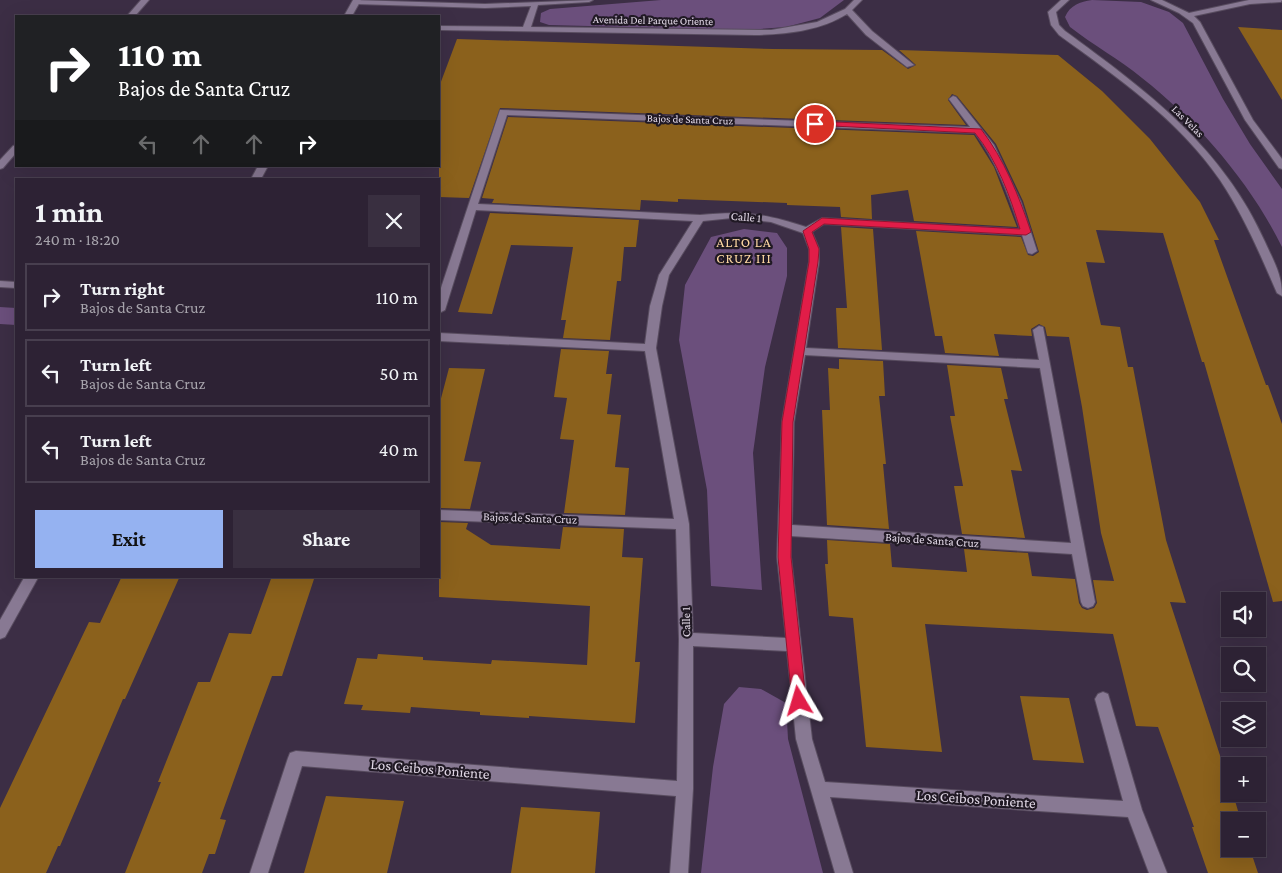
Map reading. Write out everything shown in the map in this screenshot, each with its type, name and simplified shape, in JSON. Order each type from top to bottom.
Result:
[{"type":"street","points":[[132,15],[145,0]]},
{"type":"street","points":[[349,15],[356,1],[442,6],[535,4],[589,0]]},
{"type":"street","name":"Avenida Del Parque Oriente","points":[[440,28],[760,33],[813,26],[848,10],[858,0]]},
{"type":"street","name":"Las Velas","points":[[1065,0],[1052,12],[1055,25],[1069,38],[1133,85],[1202,151],[1224,179],[1251,222],[1282,293]]},
{"type":"street","points":[[1155,0],[1189,15],[1201,29],[1249,120],[1282,166]]},
{"type":"street","points":[[1189,15],[1250,2],[1281,0]]},
{"type":"street","points":[[526,29],[535,4]]},
{"type":"street","points":[[848,10],[872,36],[910,65]]},
{"type":"street","points":[[953,99],[989,145],[1016,202],[1032,252]]},
{"type":"street","name":"Bajos de Santa Cruz","points":[[440,307],[503,112],[978,130]]},
{"type":"street","points":[[0,166],[15,149]]},
{"type":"street","points":[[472,207],[700,218]]},
{"type":"street","name":"Calle 1","points":[[679,873],[685,789],[686,639],[682,524],[674,469],[650,348],[656,306],[664,275],[700,218],[732,214],[772,219],[807,231]]},
{"type":"street","points":[[844,873],[804,739],[784,557],[788,422],[814,262],[814,249],[807,231],[822,221],[1026,232]]},
{"type":"street","points":[[0,284],[15,285]]},
{"type":"street","points":[[1039,330],[1088,602]]},
{"type":"street","points":[[440,337],[650,348]]},
{"type":"street","points":[[800,351],[1045,364]]},
{"type":"street","name":"Bajos de Santa Cruz","points":[[440,515],[682,524]]},
{"type":"street","name":"Bajos de Santa Cruz","points":[[786,530],[1079,549]]},
{"type":"street","points":[[0,632],[31,578]]},
{"type":"street","points":[[686,639],[793,645]]},
{"type":"street","points":[[1103,698],[1134,810],[1158,873]]},
{"type":"street","name":"Los Ceibos Poniente","points":[[259,873],[296,758],[685,789]]},
{"type":"street","name":"Los Ceibos Poniente","points":[[819,788],[1134,810]]},
{"type":"shaded area","points":[[661,0],[844,0],[820,18],[786,27],[747,30],[549,25],[540,22],[541,13],[550,9]]},
{"type":"shaded area","points":[[1092,0],[1141,2],[1169,12],[1183,23],[1223,99],[1250,144],[1282,189],[1282,247],[1254,199],[1238,177],[1221,155],[1183,114],[1142,78],[1070,27],[1065,17],[1067,13],[1080,3]]},
{"type":"shaded area","points":[[744,229],[777,233],[787,248],[787,276],[765,367],[753,453],[762,590],[711,586],[707,490],[679,340],[685,285],[711,237]]},
{"type":"shaded area","points":[[0,307],[15,308],[15,325],[0,324]]},
{"type":"shaded area","points":[[739,687],[761,689],[786,703],[788,739],[823,873],[701,873],[713,767],[724,704]]},
{"type":"building","points":[[1238,27],[1282,30],[1282,100]]},
{"type":"building","points":[[457,39],[773,49],[882,50],[908,69],[916,65],[899,50],[1058,55],[1102,91],[1150,139],[1200,202],[1219,240],[1214,240],[1282,424],[1282,601],[1273,602],[1204,362],[1202,362],[1163,233],[1096,230],[1105,263],[1086,262],[1101,325],[1120,327],[1128,367],[1133,367],[1166,540],[1186,603],[1170,602],[1221,758],[1221,802],[1235,802],[1238,812],[1221,812],[1221,857],[1253,857],[1258,873],[1208,873],[1192,827],[1194,827],[1158,727],[1136,726],[1113,634],[925,624],[942,752],[866,747],[853,618],[829,616],[825,564],[828,564],[827,540],[890,544],[892,567],[967,572],[964,549],[1028,553],[1032,576],[1075,579],[1079,603],[1082,608],[1087,610],[1094,608],[1097,603],[1093,580],[1114,581],[1101,533],[1082,407],[1069,337],[1047,336],[1045,327],[1039,324],[1031,329],[1032,336],[994,334],[999,356],[945,353],[942,336],[935,336],[916,231],[1021,237],[1028,255],[1033,256],[1039,252],[1023,201],[996,144],[957,96],[952,94],[948,100],[966,125],[500,108],[469,198],[440,197],[440,84]]},
{"type":"building","points":[[508,117],[974,135],[994,167],[1017,227],[914,221],[908,190],[871,195],[872,219],[841,217],[840,207],[787,205],[787,203],[678,199],[678,202],[641,200],[640,210],[492,203],[494,199],[482,198]]},
{"type":"building","points":[[490,213],[639,220],[636,247],[624,247],[621,281],[617,281],[610,340],[563,338],[566,320],[561,320],[573,247],[511,245],[492,314],[458,312]]},
{"type":"building","points":[[841,227],[873,229],[882,350],[838,348],[836,308],[847,308]]},
{"type":"building","points":[[561,349],[609,351],[606,374],[612,374],[607,414],[621,415],[615,467],[629,468],[625,515],[564,513],[574,440],[560,439],[567,398],[554,397]]},
{"type":"building","points":[[839,359],[883,361],[885,396],[879,396],[886,464],[883,464],[889,529],[827,525],[822,410],[830,410],[828,368],[839,369]]},
{"type":"building","points":[[947,365],[1001,368],[1008,399],[1004,399],[1022,471],[1011,470],[1025,538],[962,534],[954,486],[963,486],[950,416],[955,416]]},
{"type":"building","points":[[449,368],[485,369],[464,461],[481,462],[470,509],[440,508],[440,402]]},
{"type":"building","points":[[440,522],[468,523],[466,529],[491,545],[560,549],[563,527],[624,529],[622,557],[643,558],[635,662],[640,662],[635,723],[529,716],[529,718],[480,715],[480,712],[411,707],[410,713],[361,710],[363,705],[344,704],[357,658],[377,659],[378,654],[423,657],[423,660],[491,664],[492,660],[587,665],[590,606],[439,597]]},
{"type":"building","points":[[121,578],[179,578],[125,699],[123,699],[60,846],[58,846],[46,873],[0,873],[0,808],[89,622],[100,623]]},
{"type":"building","points":[[271,578],[314,578],[282,676],[272,676],[245,749],[220,819],[226,820],[215,854],[209,854],[202,873],[125,873],[161,782],[158,782],[198,682],[210,682],[229,633],[251,634]]},
{"type":"building","points":[[1020,696],[1069,698],[1084,763],[1033,760]]},
{"type":"building","points":[[326,796],[404,801],[387,873],[304,873]]},
{"type":"building","points":[[521,807],[600,812],[595,873],[511,873]]},
{"type":"district","name":"ALTO LA CRUZ III","points":[[744,250]]},
{"type":"route","points":[[799,701],[784,557],[786,530],[784,525],[788,422],[814,262],[814,249],[807,231],[822,221],[1026,232],[1016,202],[989,145],[978,130],[815,124]]}]
